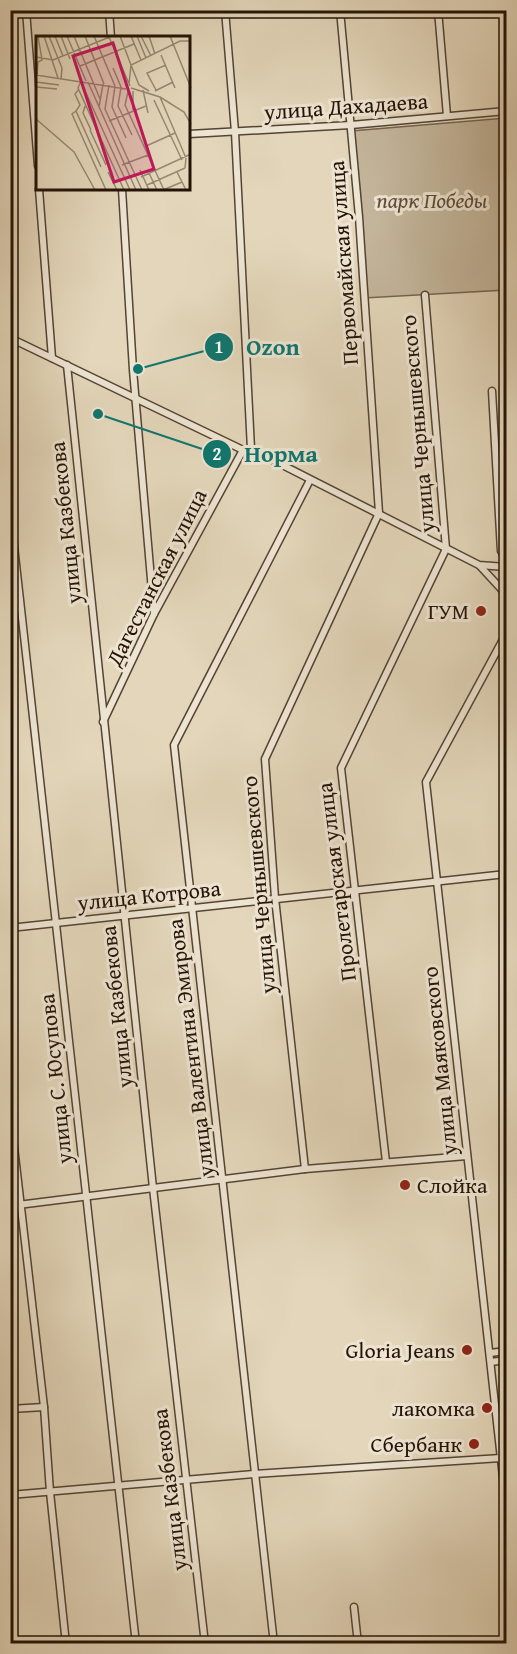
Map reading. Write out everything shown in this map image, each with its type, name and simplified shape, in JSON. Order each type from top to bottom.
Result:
[{"type":"street","points":[[26,10],[36,130]]},
{"type":"street","points":[[109,10],[111,36]]},
{"type":"street","points":[[225,10],[235,132],[251,449]]},
{"type":"street","name":"Первомайская улица","points":[[340,10],[359,217],[379,513]]},
{"type":"street","points":[[438,10],[447,116]]},
{"type":"street","name":"улица Дахадаева","points":[[190,134],[351,125],[507,111]]},
{"type":"street","points":[[39,190],[52,358]]},
{"type":"street","points":[[122,190],[135,398],[154,614]]},
{"type":"street","name":"улица Чернышевского","points":[[425,295],[446,549]]},
{"type":"street","points":[[10,338],[243,450],[251,449],[479,565],[503,591],[507,602]]},
{"type":"street","name":"улица Казбекова","points":[[67,365],[153,1188],[205,1644]]},
{"type":"street","points":[[492,391],[501,551],[507,558]]},
{"type":"street","name":"Дагестанская улица","points":[[103,722],[154,614],[243,450]]},
{"type":"street","name":"улица Валентина Эмирова","points":[[274,1644],[174,745],[310,480]]},
{"type":"street","name":"улица С. Юсупова","points":[[10,510],[136,1644]]},
{"type":"street","name":"улица Чернышевского","points":[[305,1169],[275,898],[265,759],[379,513]]},
{"type":"street","name":"Пролетарская улица","points":[[386,1162],[341,768],[446,549]]},
{"type":"street","points":[[479,565],[507,567]]},
{"type":"street","points":[[503,591],[507,577]]},
{"type":"street","points":[[506,634],[507,626]]},
{"type":"street","name":"улица Маяковского","points":[[506,634],[426,783],[507,1504]]},
{"type":"street","points":[[506,873],[507,829]]},
{"type":"street","name":"улица Котрова","points":[[10,928],[506,873]]},
{"type":"street","points":[[10,1112],[44,1407],[50,1492],[66,1644]]},
{"type":"street","points":[[10,1206],[305,1169],[468,1156]]},
{"type":"street","points":[[490,1353],[507,1351]]},
{"type":"street","points":[[491,1362],[507,1360]]},
{"type":"street","points":[[10,1409],[44,1407]]},
{"type":"street","points":[[10,1496],[254,1474],[501,1458]]},
{"type":"street","points":[[354,1607],[358,1644]]},
{"type":"green space","name":"парк Победы","points":[[506,118],[506,290],[364,298],[351,131]]},
{"type":"place","name":"Ozon","points":[[138,369]]},
{"type":"place","name":"Норма","points":[[98,414]]},
{"type":"place","name":"ГУМ","points":[[481,611]]},
{"type":"place","name":"Слойка","points":[[405,1185]]},
{"type":"place","name":"Gloria Jeans","points":[[467,1350]]},
{"type":"place","name":"лакомка","points":[[487,1408]]},
{"type":"place","name":"Сбербанк","points":[[474,1444]]}]
